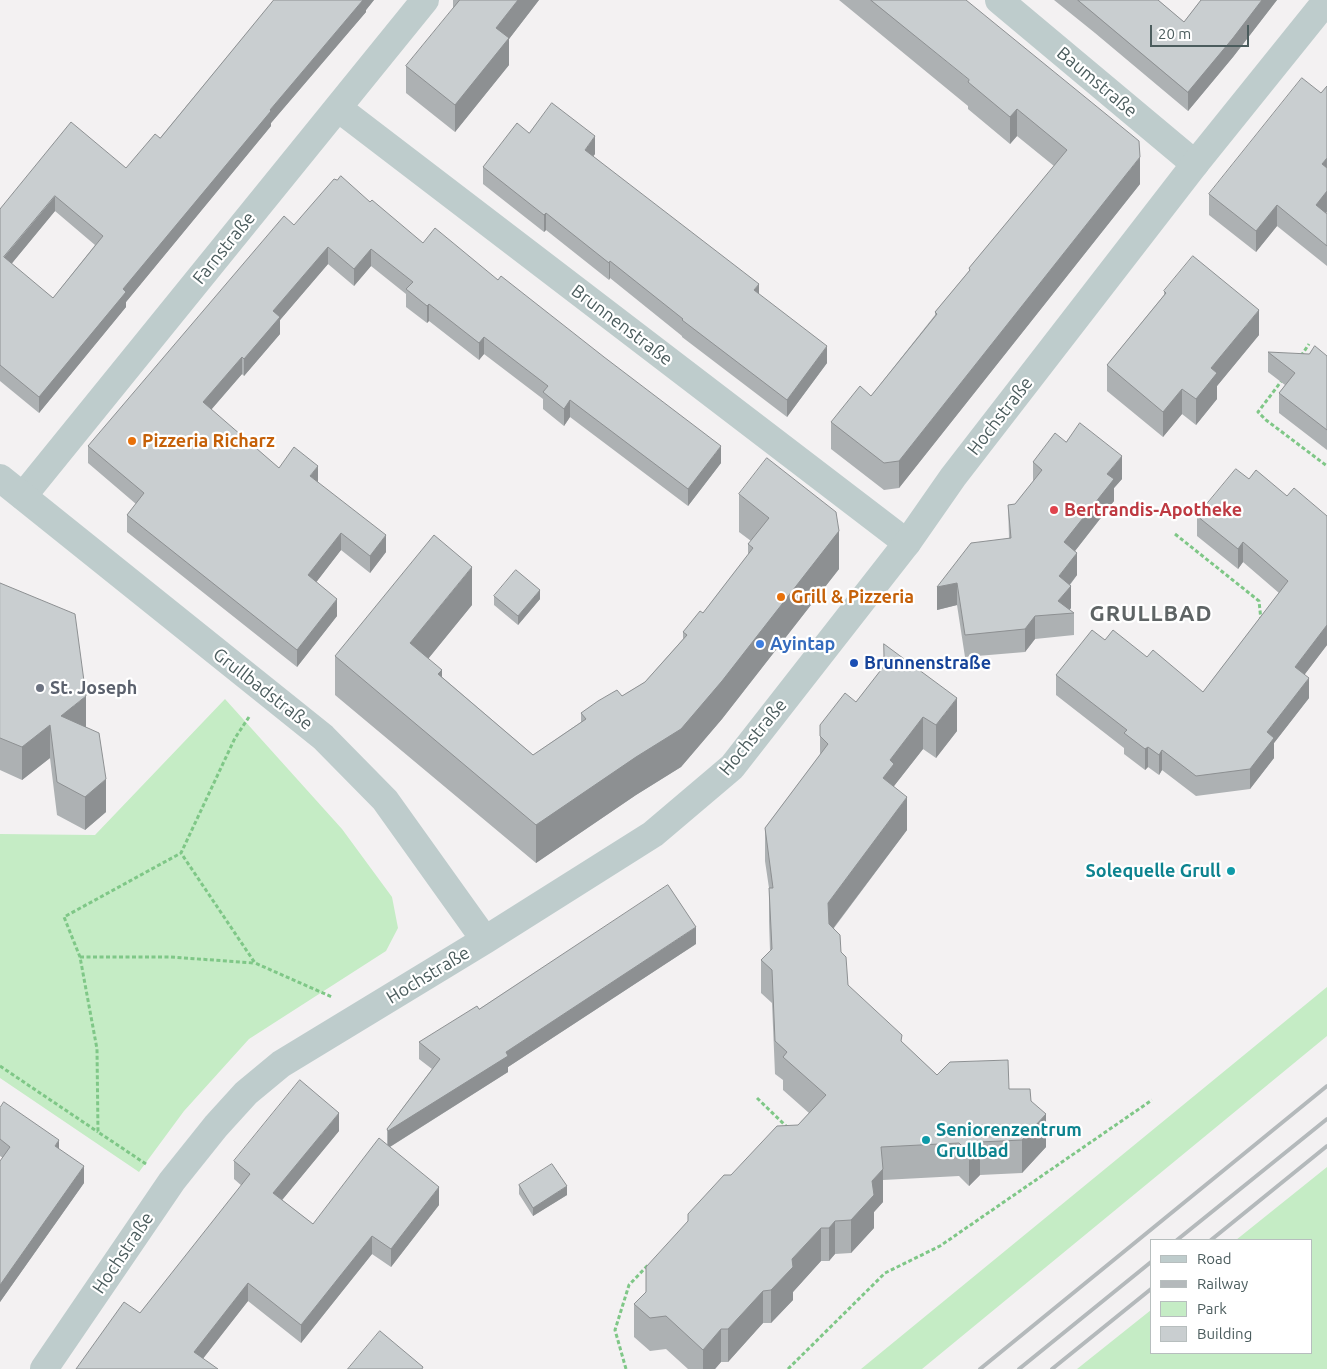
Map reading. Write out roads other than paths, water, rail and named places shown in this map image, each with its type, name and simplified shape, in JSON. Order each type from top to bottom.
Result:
[{"type":"street","name":"Farnstraße","points":[[23,496],[425,0]]},
{"type":"street","name":"Baumstraße","points":[[1000,0],[1195,164]]},
{"type":"street","name":"Hochstraße","points":[[44,1369],[172,1181],[246,1092],[281,1064],[485,940],[653,834],[732,767],[907,543],[953,477],[1195,164],[1327,0]]},
{"type":"street","name":"Brunnenstraße","points":[[338,108],[907,543]]},
{"type":"street","name":"Grullbadstraße","points":[[0,478],[323,737],[385,800],[485,940]]},
{"type":"railway","points":[[980,1369],[1327,1086]]},
{"type":"railway","points":[[1178,1239],[1327,1119]]},
{"type":"railway","points":[[1212,1239],[1327,1146]]},
{"type":"railway","points":[[1019,1369],[1150,1263]]},
{"type":"railway","points":[[1052,1369],[1150,1290]]},
{"type":"place","name":"Pizzeria Richarz","points":[[132,441]]},
{"type":"place","name":"Bertrandis-Apotheke","points":[[1054,510]]},
{"type":"place","name":"Grill & Pizzeria","points":[[781,597]]},
{"type":"place","name":"Ayintap","points":[[760,644]]},
{"type":"place","name":"Brunnenstraße","points":[[854,663]]},
{"type":"place","name":"St. Joseph","points":[[40,688]]},
{"type":"place","name":"Solequelle Grull","points":[[1231,871]]},
{"type":"place","name":"Seniorenzentrum Grullbad","points":[[926,1140]]},
{"type":"district","name":"GRULLBAD","points":[[1151,614]]}]
